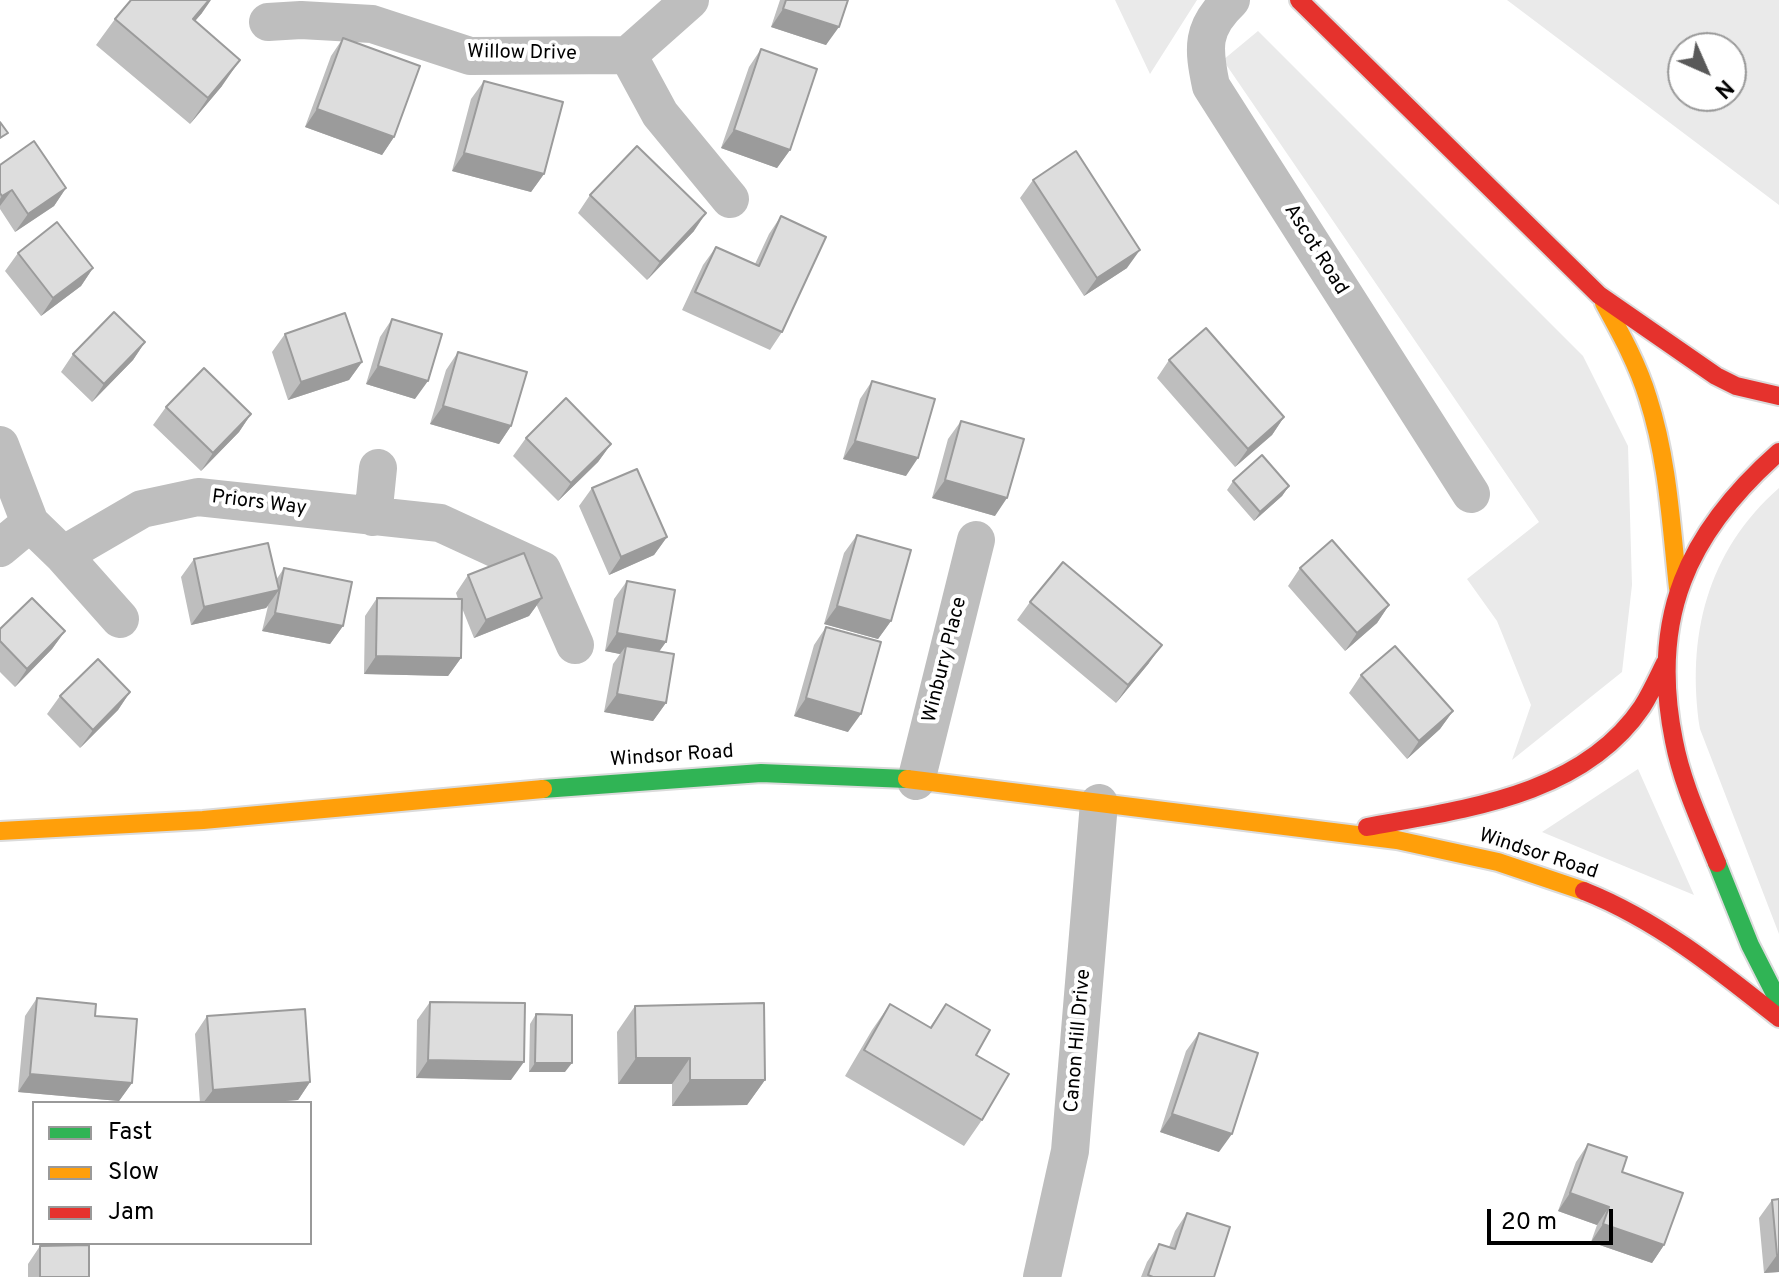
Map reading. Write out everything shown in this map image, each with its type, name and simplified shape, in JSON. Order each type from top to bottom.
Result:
[{"type":"main road","points":[[1299,0],[1599,295],[1716,376],[1736,386],[1779,396]]},
{"type":"main road","points":[[1599,295],[1639,371],[1652,410],[1660,446],[1678,588]]},
{"type":"main road","points":[[1779,452],[1749,476],[1721,507],[1696,548],[1678,588],[1665,663],[1667,704],[1686,783],[1741,927],[1779,1002]]},
{"type":"main road","name":"Windsor Road","points":[[1345,832],[1487,803],[1540,787],[1567,775],[1616,738],[1642,708],[1656,686],[1665,663]]},
{"type":"main road","name":"Windsor Road","points":[[0,831],[197,822],[711,775],[827,775],[916,781],[1345,832],[1486,859],[1560,881],[1600,898],[1691,952],[1779,1018]]},
{"type":"street","points":[[690,0],[628,55],[660,114],[730,199]]},
{"type":"street","name":"Ascot Road","points":[[1231,0],[1219,11],[1208,31],[1204,55],[1211,86],[1471,494]]},
{"type":"street","name":"Willow Drive","points":[[268,22],[370,12],[470,56],[628,55]]},
{"type":"street","points":[[0,445],[30,523],[120,619]]},
{"type":"street","points":[[373,517],[378,468]]},
{"type":"street","name":"Priors Way","points":[[63,555],[142,509],[198,497],[440,523],[542,570],[575,645]]},
{"type":"street","points":[[0,548],[30,523]]},
{"type":"street","name":"Winbury Place","points":[[916,781],[976,540]]},
{"type":"street","name":"Canon Hill Drive","points":[[1042,1277],[1070,1151],[1099,803]]},
{"type":"shaded area","points":[[1115,0],[1197,0],[1150,74]]},
{"type":"shaded area","points":[[1507,0],[1779,0],[1779,205]]},
{"type":"shaded area","points":[[1258,31],[1583,356],[1628,446],[1632,585],[1622,672],[1512,760],[1531,705],[1497,621],[1467,579],[1539,522],[1223,60]]},
{"type":"shaded area","points":[[1779,488],[1779,934],[1700,729],[1696,661],[1707,598],[1719,568],[1734,539]]},
{"type":"shaded area","points":[[1638,769],[1694,895],[1542,832]]},
{"type":"building","points":[[131,0],[209,0],[193,19],[240,60],[208,98],[115,19]]},
{"type":"building","points":[[786,0],[848,0],[839,27],[783,9]]},
{"type":"building","points":[[343,38],[420,66],[394,137],[317,109]]},
{"type":"building","points":[[761,49],[817,69],[790,150],[734,130]]},
{"type":"building","points":[[484,81],[563,102],[544,174],[464,153]]},
{"type":"building","points":[[0,122],[8,133],[0,138]]},
{"type":"building","points":[[34,141],[66,188],[28,214],[12,190],[2,196],[0,193],[0,165]]},
{"type":"building","points":[[637,146],[706,213],[660,262],[590,195]]},
{"type":"building","points":[[1076,151],[1140,250],[1097,278],[1033,180]]},
{"type":"building","points":[[781,216],[826,237],[782,332],[695,292],[716,247],[759,266]]},
{"type":"building","points":[[57,222],[93,268],[53,298],[18,253]]},
{"type":"building","points":[[114,312],[145,342],[104,384],[73,354]]},
{"type":"building","points":[[345,313],[362,362],[301,382],[285,334]]},
{"type":"building","points":[[392,319],[442,334],[428,381],[378,366]]},
{"type":"building","points":[[1206,328],[1284,417],[1248,449],[1169,360]]},
{"type":"building","points":[[458,352],[527,372],[511,426],[443,406]]},
{"type":"building","points":[[204,368],[251,414],[213,453],[166,407]]},
{"type":"building","points":[[872,381],[935,399],[918,458],[855,441]]},
{"type":"building","points":[[566,398],[611,444],[571,483],[526,438]]},
{"type":"building","points":[[961,421],[1024,439],[1007,498],[945,480]]},
{"type":"building","points":[[1262,455],[1289,486],[1260,512],[1233,481]]},
{"type":"building","points":[[637,469],[667,537],[621,557],[592,488]]},
{"type":"building","points":[[857,535],[911,550],[891,621],[837,606]]},
{"type":"building","points":[[1332,540],[1389,605],[1357,633],[1300,568]]},
{"type":"building","points":[[268,543],[279,590],[204,607],[194,559]]},
{"type":"building","points":[[524,553],[542,598],[486,620],[468,575]]},
{"type":"building","points":[[1063,562],[1162,645],[1128,685],[1030,602]]},
{"type":"building","points":[[284,568],[352,582],[343,626],[275,613]]},
{"type":"building","points":[[627,581],[675,590],[666,642],[617,633]]},
{"type":"building","points":[[32,598],[65,631],[27,669],[0,641],[0,629]]},
{"type":"building","points":[[377,598],[462,599],[461,658],[376,656]]},
{"type":"building","points":[[826,627],[881,642],[861,714],[806,698]]},
{"type":"building","points":[[626,646],[674,654],[666,703],[617,694]]},
{"type":"building","points":[[1395,646],[1453,711],[1419,741],[1361,675]]},
{"type":"building","points":[[98,659],[130,692],[93,730],[60,696]]},
{"type":"building","points":[[37,998],[96,1004],[95,1016],[137,1019],[132,1083],[30,1074]]},
{"type":"building","points":[[430,1002],[525,1003],[524,1062],[428,1060]]},
{"type":"building","points":[[764,1003],[765,1080],[690,1080],[690,1058],[636,1058],[635,1006]]},
{"type":"building","points":[[890,1004],[931,1028],[946,1004],[990,1030],[976,1055],[1009,1074],[982,1120],[864,1050]]},
{"type":"building","points":[[305,1009],[310,1082],[213,1090],[207,1016]]},
{"type":"building","points":[[536,1014],[572,1015],[572,1063],[535,1063]]},
{"type":"building","points":[[1199,1033],[1258,1053],[1232,1134],[1172,1114]]},
{"type":"building","points":[[1588,1144],[1627,1157],[1622,1172],[1683,1193],[1664,1245],[1603,1224],[1609,1207],[1570,1193]]},
{"type":"building","points":[[1779,1199],[1779,1255],[1777,1255],[1772,1200]]},
{"type":"building","points":[[1187,1213],[1230,1227],[1214,1277],[1148,1275],[1159,1244],[1175,1249]]},
{"type":"building","points":[[89,1245],[89,1277],[40,1277],[40,1246]]},
{"type":"traffic: fast","points":[[543,789],[761,773],[907,779]]},
{"type":"traffic: fast","points":[[1717,863],[1750,945],[1779,1002]]},
{"type":"traffic: slow","points":[[1604,303],[1634,362],[1655,421],[1668,493],[1678,588]]},
{"type":"traffic: slow","points":[[907,779],[1397,840],[1498,862],[1584,891]]},
{"type":"traffic: slow","points":[[0,831],[203,820],[543,789]]},
{"type":"traffic: jam","points":[[1299,0],[1599,295],[1716,376],[1736,386],[1779,396]]},
{"type":"traffic: jam","points":[[1717,863],[1687,788],[1674,741],[1668,697],[1667,655],[1672,617],[1683,581],[1699,547],[1720,514],[1779,452]]},
{"type":"traffic: jam","points":[[1367,827],[1481,805],[1518,794],[1587,761],[1617,737],[1642,707],[1665,663]]},
{"type":"traffic: jam","points":[[1584,891],[1662,931],[1779,1018]]}]
